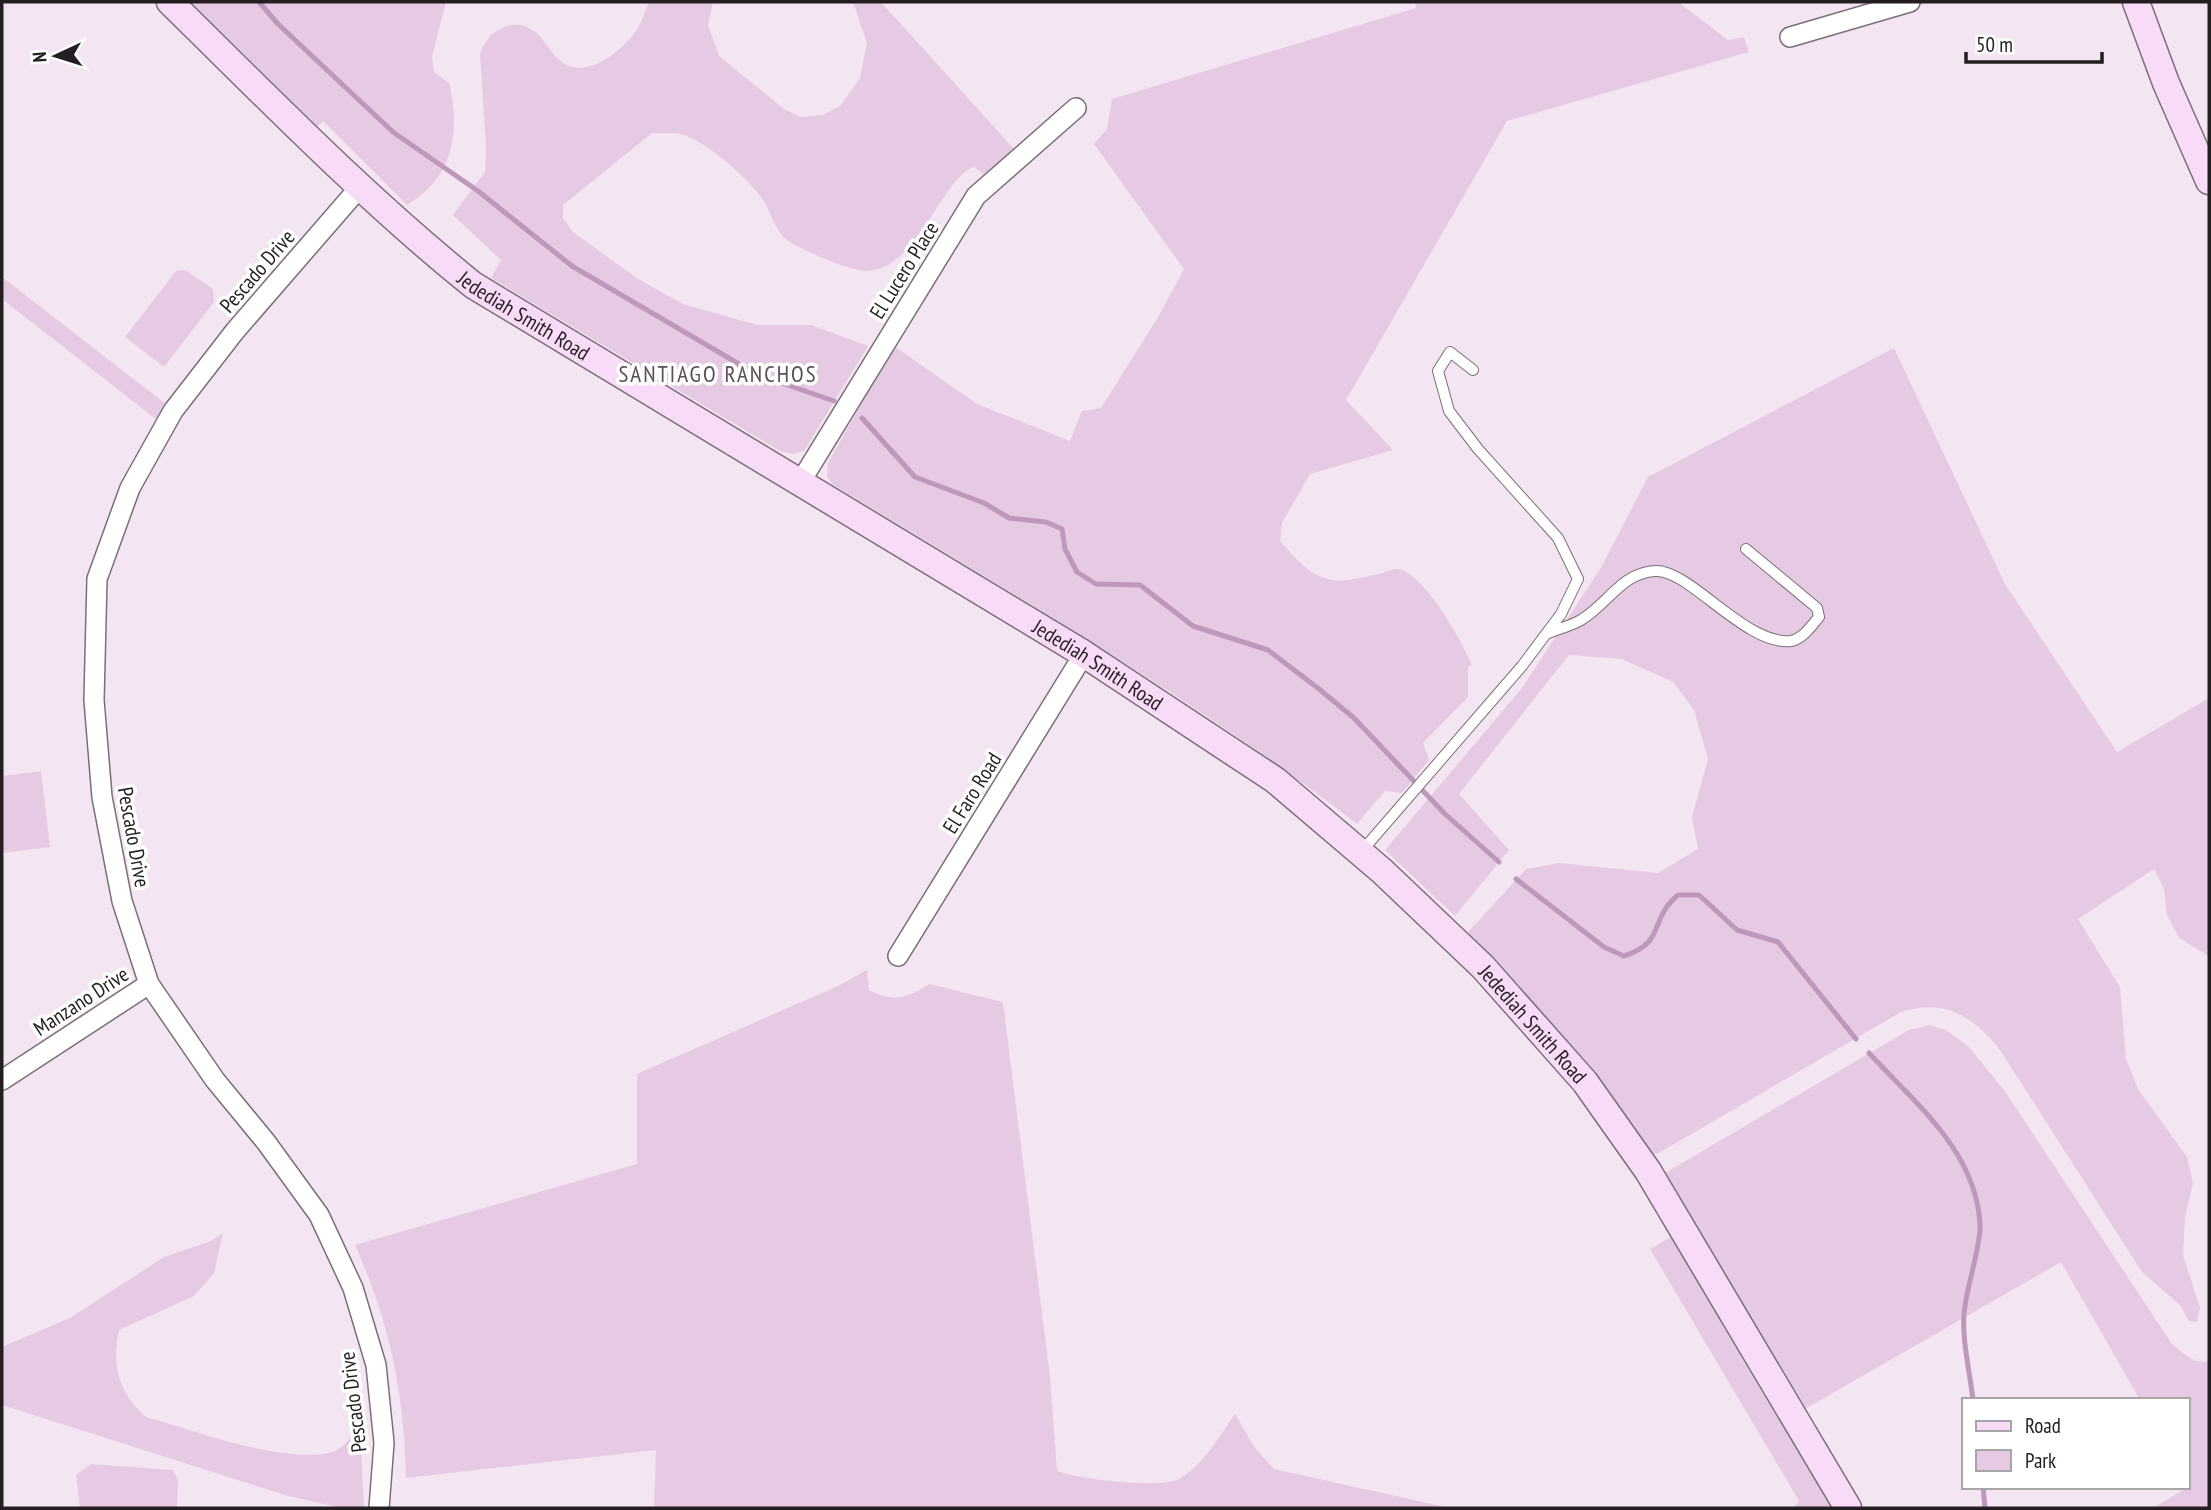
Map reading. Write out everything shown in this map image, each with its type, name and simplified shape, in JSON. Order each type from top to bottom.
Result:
[{"type":"street","name":"Jedediah Smith Road","points":[[170,2],[359,188],[473,285],[1084,654],[1275,780],[1360,853],[1483,967],[1585,1082],[1648,1171],[1848,1508]]},
{"type":"street","points":[[1790,37],[1910,2]]},
{"type":"street","points":[[2136,2],[2166,83],[2209,181]]},
{"type":"street","name":"El Lucero Place","points":[[801,481],[976,195],[1076,108]]},
{"type":"street","name":"Pescado Drive","points":[[359,188],[235,331],[173,411],[130,488],[97,579],[94,700],[102,797],[122,901],[149,984],[215,1080],[266,1142],[319,1215],[353,1288],[376,1365],[384,1443],[379,1508]]},
{"type":"street","name":"El Faro Road","points":[[898,956],[1084,654]]},
{"type":"street","name":"Manzano Drive","points":[[2,1080],[149,984]]},
{"type":"lane","points":[[1360,853],[1436,768],[1546,634],[1561,614],[1578,579],[1558,538],[1478,449],[1449,411],[1438,371],[1450,352],[1473,370]]},
{"type":"lane","points":[[1546,634],[1581,620],[1621,584],[1640,573],[1659,570],[1686,584],[1747,628],[1773,638],[1793,641],[1819,617],[1817,608],[1746,549]]},
{"type":"green space","points":[[191,2],[446,2],[432,56],[434,72],[449,83],[453,101],[453,136],[450,153],[435,182],[407,205],[323,121],[317,127]]},
{"type":"green space","points":[[649,2],[713,2],[708,25],[719,56],[784,109],[800,117],[823,115],[840,106],[860,78],[867,43],[853,2],[881,2],[1014,149],[984,174],[974,167],[962,175],[900,256],[884,267],[866,271],[825,259],[787,240],[777,228],[759,194],[740,174],[705,146],[680,134],[652,133],[563,205],[563,218],[573,232],[638,279],[683,304],[757,325],[811,325],[868,346],[804,451],[793,454],[780,451],[491,278],[501,260],[453,215],[485,172],[480,55],[488,39],[509,25],[526,26],[538,34],[563,63],[583,68],[604,61],[630,39]]},
{"type":"green space","points":[[1415,2],[1678,2],[1728,40],[1744,37],[1749,52],[1507,121],[1346,400],[1393,450],[1310,474],[1282,523],[1280,541],[1304,566],[1324,578],[1348,580],[1398,569],[1413,577],[1434,599],[1472,665],[1468,666],[1468,697],[1423,743],[1429,760],[1402,793],[1385,791],[1357,824],[1230,732],[1165,689],[832,484],[827,476],[828,463],[894,346],[977,404],[1070,441],[1082,411],[1101,408],[1157,319],[1184,269],[1094,144],[1107,129],[1112,99],[1416,8]]},
{"type":"green space","points":[[185,270],[213,289],[214,302],[164,367],[125,337],[176,271]]},
{"type":"green space","points":[[2,277],[171,408],[161,423],[2,299]]},
{"type":"green space","points":[[1894,348],[2005,584],[2117,752],[2209,698],[2209,956],[2179,938],[2167,915],[2164,889],[2154,869],[2078,919],[2120,987],[2126,1059],[2138,1089],[2187,1157],[2193,1183],[2185,1218],[2183,1255],[2200,1308],[2197,1322],[2189,1321],[2180,1305],[2142,1272],[2000,1050],[1968,1019],[1944,1009],[1931,1007],[1901,1012],[1657,1154],[1650,1152],[1592,1070],[1468,932],[1526,869],[1559,863],[1658,873],[1698,849],[1692,817],[1708,759],[1694,710],[1673,682],[1622,659],[1569,655],[1459,794],[1509,850],[1455,916],[1385,850],[1522,688],[1602,566],[1648,477]]},
{"type":"green space","points":[[41,771],[50,847],[2,853],[2,776]]},
{"type":"green space","points":[[867,970],[869,990],[885,996],[907,996],[929,984],[1003,1002],[1050,1377],[1057,1471],[1100,1480],[1137,1483],[1179,1479],[1203,1458],[1235,1414],[1255,1448],[1274,1469],[1450,1508],[654,1508],[656,1450],[406,1478],[402,1417],[393,1359],[377,1302],[355,1245],[637,1164],[637,1074],[838,986]]},
{"type":"green space","points":[[1929,1025],[1946,1030],[1970,1048],[2004,1090],[2172,1344],[2194,1360],[2209,1361],[2208,1508],[2153,1508],[2185,1489],[2190,1489],[2190,1398],[2139,1398],[2061,1262],[1805,1409],[1665,1173],[1909,1030]]},
{"type":"green space","points":[[223,1233],[214,1273],[194,1296],[119,1330],[116,1355],[123,1388],[146,1417],[268,1451],[316,1455],[335,1451],[346,1443],[360,1423],[364,1508],[342,1508],[288,1496],[2,1405],[2,1347],[70,1318],[164,1257],[211,1241]]},
{"type":"green space","points":[[1671,1237],[1832,1508],[1793,1508],[1799,1501],[1650,1249]]},
{"type":"green space","points":[[91,1464],[173,1470],[178,1480],[177,1508],[80,1508],[76,1475]]},
{"type":"waterway","points":[[259,2],[278,24],[393,132],[478,191],[572,266],[756,374],[834,401]]},
{"type":"waterway","points":[[862,418],[915,477],[984,503],[1009,518],[1046,522],[1062,529],[1065,549],[1077,572],[1096,584],[1140,585],[1193,626],[1268,650],[1354,718],[1445,814],[1499,862]]},
{"type":"waterway","points":[[1516,879],[1604,947],[1624,956],[1646,944],[1663,913],[1678,895],[1699,895],[1737,930],[1778,942],[1856,1039]]},
{"type":"waterway","points":[[1869,1053],[1941,1130],[1968,1174],[1976,1199],[1980,1234],[1965,1304],[1964,1324],[1973,1398]]},
{"type":"waterway","points":[[1983,1489],[1985,1508]]},
{"type":"district","name":"SANTIAGO RANCHOS","points":[[718,373]]}]
